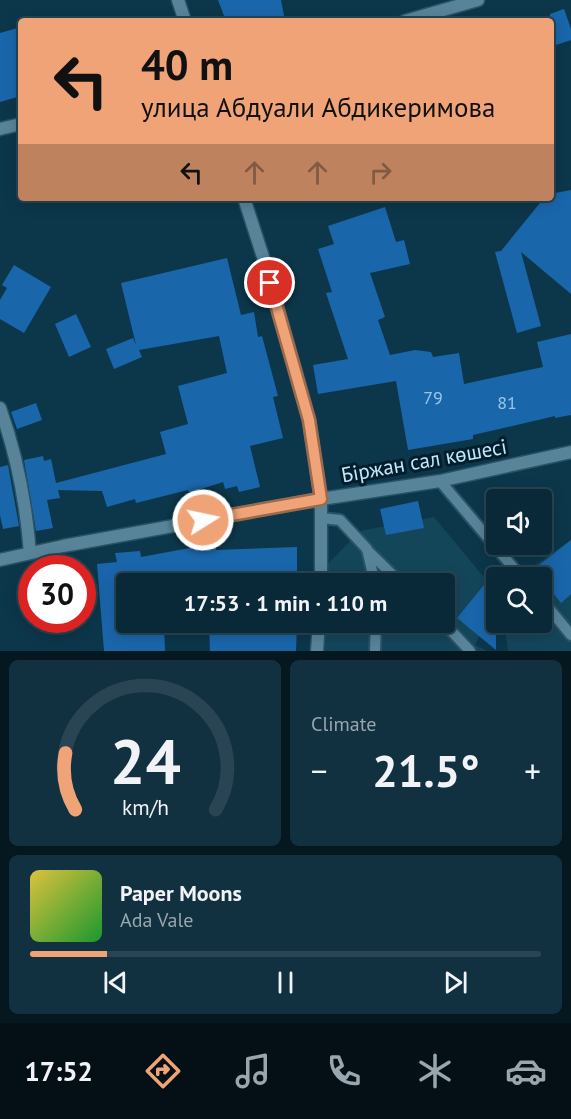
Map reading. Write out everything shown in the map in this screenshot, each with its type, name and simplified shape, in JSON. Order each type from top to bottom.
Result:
[{"type":"street","points":[[178,0],[184,18]]},
{"type":"street","points":[[415,18],[478,0]]},
{"type":"street","points":[[0,129],[18,124]]},
{"type":"street","points":[[245,201],[309,420],[321,499],[321,573]]},
{"type":"street","points":[[0,408],[12,441],[26,507],[30,553]]},
{"type":"street","name":"Біржан сал көшесі","points":[[0,560],[321,499],[440,481],[571,452]]},
{"type":"street","points":[[317,651],[318,633]]},
{"type":"lane","points":[[440,481],[513,567]]},
{"type":"lane","points":[[321,518],[340,520],[391,573]]},
{"type":"lane","points":[[367,549],[372,573]]},
{"type":"lane","points":[[552,612],[571,635]]},
{"type":"lane","points":[[375,651],[376,633]]},
{"type":"lane","points":[[453,633],[470,651]]},
{"type":"shaded area","points":[[434,517],[486,580],[486,621],[475,645],[487,651],[320,651],[321,633],[455,633],[455,573],[326,573],[326,566],[360,531]]},
{"type":"shaded area","points":[[571,540],[571,651],[508,651],[505,633],[552,633],[552,567],[532,567]]},
{"type":"building","points":[[218,0],[281,0],[284,18],[225,18]]},
{"type":"building","points":[[564,9],[571,29],[571,40],[554,46],[554,18],[550,18],[550,14]]},
{"type":"building","points":[[18,28],[18,97],[0,102],[0,33]]},
{"type":"building","points":[[571,190],[571,294],[521,252],[541,326],[517,333],[495,252],[501,251],[542,201],[554,201],[554,193]]},
{"type":"building","points":[[385,207],[396,242],[404,240],[410,264],[370,273],[385,317],[378,320],[390,355],[415,350],[431,352],[433,357],[459,353],[464,384],[543,367],[537,342],[571,334],[571,415],[555,418],[555,416],[473,435],[473,439],[408,450],[396,381],[318,394],[313,365],[348,359],[326,293],[332,292],[318,249],[334,244],[328,226]]},
{"type":"building","points":[[227,258],[241,315],[254,312],[258,337],[262,336],[278,396],[273,397],[283,438],[250,446],[260,487],[239,492],[237,486],[225,489],[223,482],[189,493],[188,490],[136,503],[135,499],[107,507],[102,491],[58,490],[60,498],[47,500],[53,528],[36,531],[24,460],[43,456],[44,461],[51,459],[56,483],[166,454],[160,432],[188,424],[178,386],[227,373],[219,336],[139,350],[142,357],[114,369],[106,349],[133,338],[136,345],[121,283]]},
{"type":"building","points":[[14,265],[51,287],[24,333],[0,319],[0,300],[7,288],[2,285]]},
{"type":"building","points":[[76,314],[91,347],[69,357],[55,324]]},
{"type":"building","points":[[36,403],[42,420],[17,429],[11,412]]},
{"type":"building","points":[[8,465],[19,526],[3,529],[0,515],[0,467]]},
{"type":"building","points":[[418,501],[424,528],[386,535],[380,509]]},
{"type":"building","points":[[571,540],[571,594],[561,603],[552,592],[552,567],[537,567]]},
{"type":"building","points":[[195,541],[216,541],[216,550],[297,547],[297,573],[116,573],[116,633],[164,633],[165,651],[104,651],[97,564],[117,562],[115,553],[140,551],[141,557],[195,547]]},
{"type":"building","points":[[486,582],[486,633],[496,633],[496,650],[457,618]]},
{"type":"building","points":[[209,633],[297,633],[296,651],[210,651]]},
{"type":"route","points":[[203,520],[321,499],[309,420],[270,283]]}]
